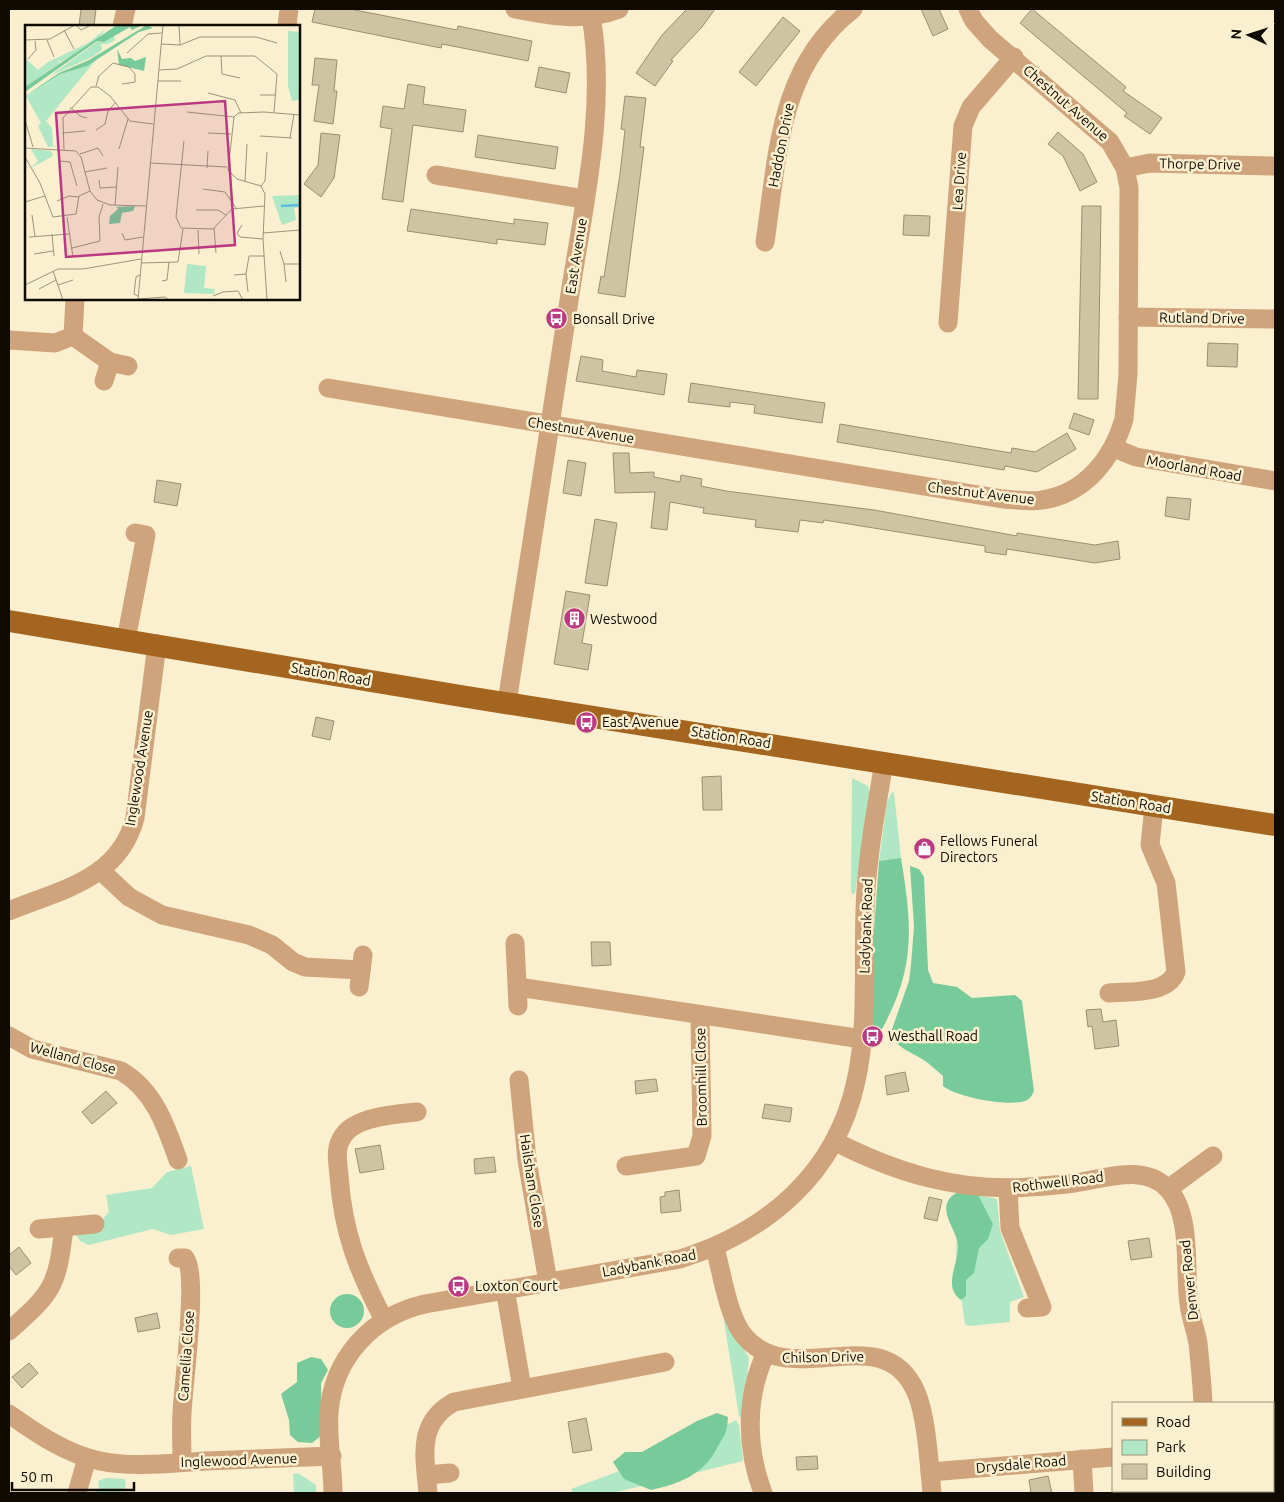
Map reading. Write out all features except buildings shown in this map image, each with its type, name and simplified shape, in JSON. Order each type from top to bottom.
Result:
[{"type":"main road","name":"Station Road","points":[[9,621],[1275,825]]},
{"type":"street","points":[[122,25],[126,9]]},
{"type":"street","points":[[287,25],[289,9]]},
{"type":"street","points":[[515,9],[552,16],[591,16],[619,9]]},
{"type":"street","name":"Haddon Drive","points":[[764,242],[784,120],[793,88],[820,40],[853,9]]},
{"type":"street","name":"Chestnut Avenue","points":[[328,388],[961,492],[1028,501],[1043,500],[1061,495],[1077,487],[1094,474],[1105,462],[1114,448],[1124,419],[1126,404],[1130,209],[1125,168],[1116,149],[1104,136],[980,28],[968,9]]},
{"type":"street","name":"East Avenue","points":[[507,702],[598,96],[596,42],[591,16]]},
{"type":"street","name":"Lea Drive","points":[[948,322],[963,126],[971,107],[1014,57]]},
{"type":"street","name":"Thorpe Drive","points":[[1125,168],[1150,163],[1275,166]]},
{"type":"street","points":[[436,175],[584,199]]},
{"type":"street","points":[[73,336],[75,300]]},
{"type":"street","name":"Rutland Drive","points":[[1128,317],[1275,319]]},
{"type":"street","points":[[9,340],[55,343],[73,336]]},
{"type":"street","points":[[73,336],[119,364],[104,381]]},
{"type":"street","name":"Moorland Road","points":[[1114,448],[1144,459],[1275,482]]},
{"type":"street","points":[[126,640],[146,535],[135,533]]},
{"type":"street","name":"Inglewood Avenue","points":[[9,911],[68,890],[100,870],[120,848],[132,827],[157,644]]},
{"type":"street","name":"Ladybank Road","points":[[333,1493],[329,1415],[335,1380],[359,1341],[384,1320],[412,1306],[680,1259],[715,1248],[740,1235],[776,1211],[810,1177],[834,1141],[853,1095],[862,1039],[868,872],[884,762]]},
{"type":"street","points":[[1109,993],[1159,987],[1171,981],[1176,972],[1166,883],[1150,846],[1154,806]]},
{"type":"street","points":[[100,870],[129,897],[162,915],[249,935],[272,945],[293,962],[305,967],[361,970]]},
{"type":"street","points":[[515,943],[518,1006]]},
{"type":"street","points":[[518,987],[622,1001],[700,1016],[862,1039]]},
{"type":"street","name":"Broomhill Close","points":[[626,1166],[696,1156],[702,1136],[700,1016]]},
{"type":"street","name":"Welland Close","points":[[9,1036],[32,1049],[121,1072],[131,1077],[155,1106],[167,1128],[178,1160]]},
{"type":"street","name":"Hailsham Close","points":[[519,1080],[527,1160],[548,1282]]},
{"type":"street","points":[[384,1320],[368,1291],[354,1259],[341,1205],[337,1149],[343,1135],[352,1127],[380,1116],[416,1112]]},
{"type":"street","name":"Rothwell Road","points":[[834,1141],[872,1160],[913,1175],[954,1184],[1008,1188],[1075,1183],[1116,1175],[1131,1175],[1149,1177],[1168,1189]]},
{"type":"street","points":[[1168,1189],[1213,1156]]},
{"type":"street","points":[[1008,1188],[1010,1228],[1042,1307],[1028,1308]]},
{"type":"street","name":"Denver Road","points":[[1168,1189],[1176,1201],[1186,1239],[1190,1309],[1198,1341],[1203,1402]]},
{"type":"street","points":[[39,1229],[95,1224]]},
{"type":"street","points":[[9,1331],[41,1302],[51,1287],[60,1262],[64,1228]]},
{"type":"street","name":"Chilson Drive","points":[[715,1248],[739,1330],[751,1343],[766,1353],[789,1360],[862,1354],[891,1364],[908,1379],[916,1392],[921,1409],[932,1493]]},
{"type":"street","name":"Camellia Close","points":[[178,1258],[185,1258],[189,1262],[191,1296],[182,1412],[182,1462]]},
{"type":"street","points":[[505,1289],[522,1388]]},
{"type":"street","points":[[763,1493],[753,1454],[750,1414],[754,1381],[766,1353]]},
{"type":"street","points":[[450,1473],[427,1484],[425,1440],[427,1431],[439,1412],[454,1402],[665,1362]]},
{"type":"street","name":"Inglewood Avenue","points":[[9,1414],[44,1438],[87,1458],[126,1464],[332,1456]]},
{"type":"street","name":"Drysdale Road","points":[[930,1472],[1112,1457]]},
{"type":"street","points":[[77,1493],[87,1458]]},
{"type":"street","points":[[1082,1459],[1084,1493]]},
{"type":"green space","points":[[852,778],[868,786],[870,792],[855,894],[851,893]]},
{"type":"green space","points":[[892,792],[894,793],[901,858],[879,861],[887,802]]},
{"type":"green space","points":[[901,858],[909,926],[906,966],[893,1007],[882,1029],[873,1029],[872,959],[879,861]]},
{"type":"green space","points":[[910,866],[919,869],[924,877],[928,970],[933,983],[957,987],[972,998],[1015,995],[1022,1001],[1034,1091],[1027,1100],[1009,1103],[997,1102],[959,1094],[950,1090],[943,1086],[943,1076],[928,1063],[903,1048],[890,1035],[909,981],[911,965],[914,926]]},
{"type":"green space","points":[[191,1166],[204,1229],[171,1235],[153,1229],[89,1245],[80,1241],[75,1233],[94,1229],[109,1212],[106,1195],[152,1188],[167,1172]]},
{"type":"green space","points":[[967,1190],[977,1193],[993,1224],[988,1239],[979,1248],[974,1273],[966,1280],[966,1296],[961,1300],[955,1294],[953,1288],[952,1281],[958,1245],[946,1212],[946,1206],[952,1196]]},
{"type":"green space","points":[[958,1195],[978,1195],[997,1199],[1000,1231],[1024,1297],[1010,1302],[1010,1322],[969,1326],[965,1324],[956,1261]]},
{"type":"green space","points":[[347,1294],[359,1299],[364,1311],[359,1323],[347,1328],[335,1323],[330,1311],[335,1299]]},
{"type":"green space","points":[[723,1314],[749,1358],[743,1420],[739,1416]]},
{"type":"green space","points":[[311,1357],[321,1359],[328,1370],[321,1383],[322,1435],[312,1443],[298,1442],[290,1435],[289,1420],[281,1394],[297,1382],[297,1363]]},
{"type":"green space","points":[[717,1413],[728,1417],[727,1428],[723,1438],[704,1466],[689,1477],[671,1485],[651,1490],[624,1479],[613,1462],[625,1452],[642,1452],[697,1421]]},
{"type":"green space","points":[[736,1420],[739,1425],[743,1461],[613,1493],[573,1493],[571,1489],[681,1448]]},
{"type":"green space","points":[[298,1473],[316,1485],[316,1493],[294,1493],[293,1474]]},
{"type":"green space","points":[[106,1478],[125,1479],[126,1486],[120,1493],[94,1493],[99,1489],[98,1481]]},
{"type":"place","name":"Bonsall Drive","points":[[557,319]]},
{"type":"place","name":"Westwood","points":[[574,619]]},
{"type":"place","name":"East Avenue","points":[[586,722]]},
{"type":"place","name":"Fellows Funeral Directors","points":[[924,849]]},
{"type":"place","name":"Westhall Road","points":[[872,1036]]},
{"type":"place","name":"Loxton Court","points":[[459,1286]]}]
